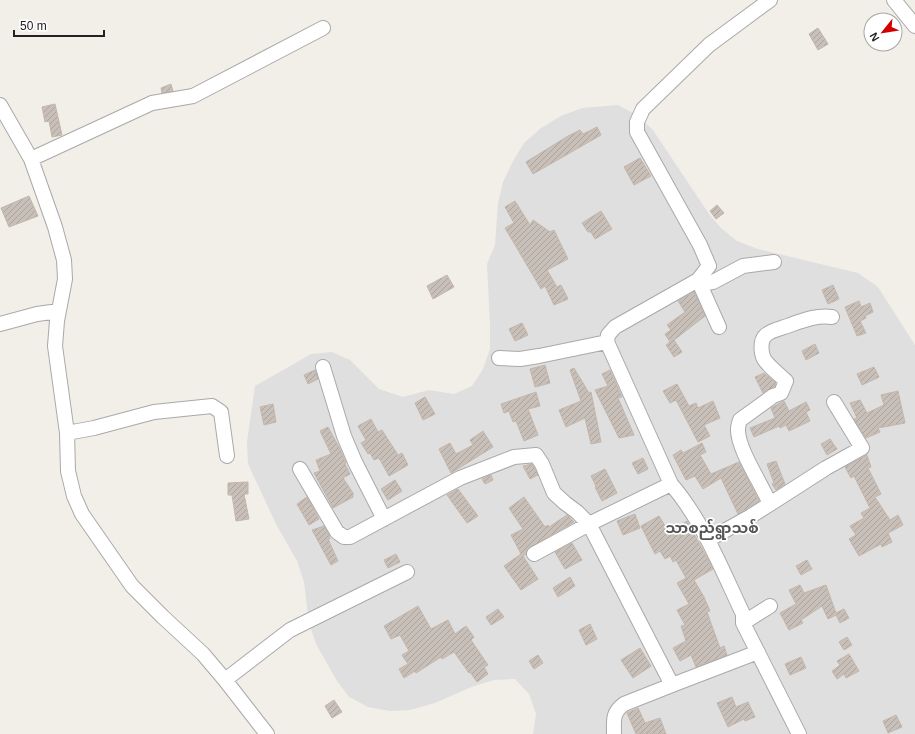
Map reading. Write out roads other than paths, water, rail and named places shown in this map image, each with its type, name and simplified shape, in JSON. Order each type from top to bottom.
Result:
[{"type":"street","points":[[770,0],[709,45],[643,109],[637,122],[637,132],[700,245],[709,266],[699,281],[615,327],[608,335],[607,342],[671,484],[681,495],[708,540],[743,614],[743,623],[799,734]]},
{"type":"street","points":[[894,0],[915,26]]},
{"type":"street","points":[[31,159],[152,103],[193,96],[323,28]]},
{"type":"street","points":[[0,105],[31,159],[55,227],[64,260],[66,279],[57,321],[56,346],[67,433],[68,471],[74,496],[82,514],[132,586],[203,654],[267,734]]},
{"type":"street","points":[[699,281],[708,283],[713,282],[744,266],[774,262]]},
{"type":"street","points":[[699,281],[719,327]]},
{"type":"street","points":[[0,324],[37,314],[59,311]]},
{"type":"street","points":[[770,504],[741,446],[738,429],[740,420],[773,396],[780,393],[786,381],[764,360],[762,351],[764,336],[773,331],[808,318],[822,316],[832,317]]},
{"type":"street","points":[[499,358],[540,356],[607,342]]},
{"type":"street","points":[[323,367],[344,436],[355,462],[384,519]]},
{"type":"street","points":[[708,540],[751,516],[826,468],[862,448],[834,402]]},
{"type":"street","points":[[67,433],[94,428],[154,412],[212,406],[221,412],[227,456]]},
{"type":"street","points":[[300,469],[337,532],[344,538],[350,537],[460,478],[478,470],[514,457],[536,455],[542,464],[554,493],[589,524],[672,685]]},
{"type":"street","points":[[534,554],[589,524],[671,484]]},
{"type":"street","points":[[225,680],[290,630],[407,572]]},
{"type":"street","points":[[743,623],[770,606]]},
{"type":"street","points":[[614,734],[614,716],[617,709],[624,704],[758,652]]},
{"type":"district","name":"သာစည်ရွာသစ်","points":[[712,527]]}]
